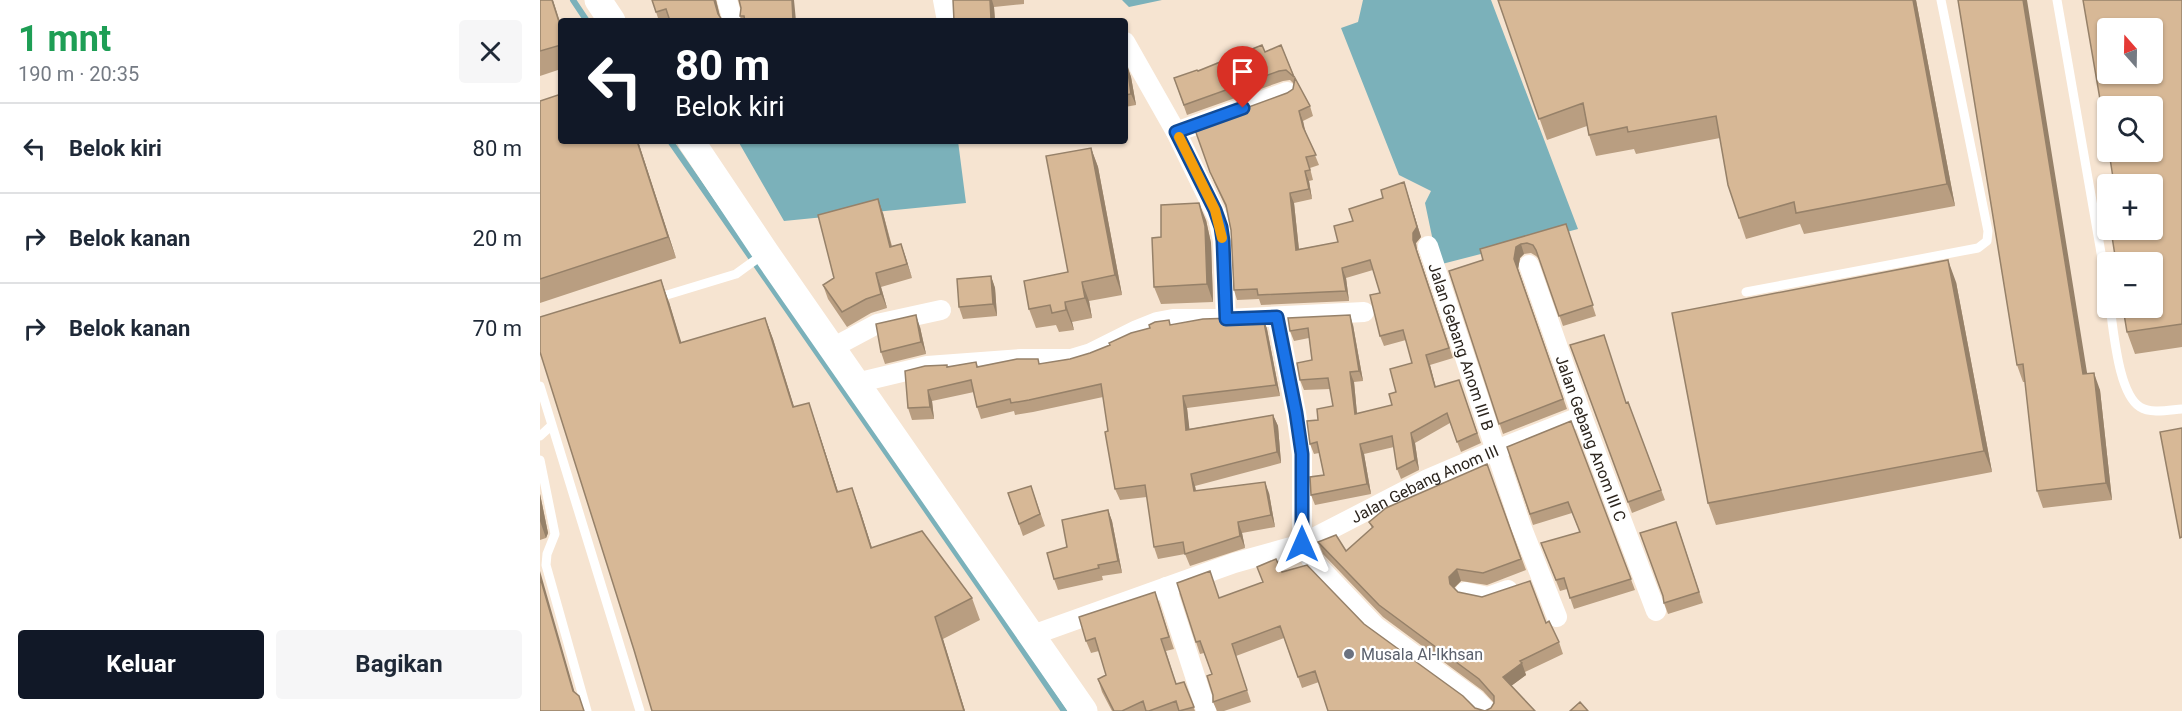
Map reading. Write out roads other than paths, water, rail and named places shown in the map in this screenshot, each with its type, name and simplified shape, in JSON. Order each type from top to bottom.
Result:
[{"type":"street","points":[[598,0],[610,18]]},
{"type":"street","points":[[727,0],[732,18]]},
{"type":"street","points":[[943,0],[946,18]]},
{"type":"street","points":[[1128,47],[1176,132],[1215,210],[1223,241],[1226,319]]},
{"type":"street","points":[[1176,132],[1287,92]]},
{"type":"street","points":[[693,144],[764,254],[1084,711]]},
{"type":"street","name":"Jalan Gebang Anom III B","points":[[1428,246],[1521,526],[1557,617]]},
{"type":"street","name":"Jalan Gebang Anom III C","points":[[1529,265],[1582,416],[1656,611]]},
{"type":"street","points":[[832,348],[877,324],[941,310]]},
{"type":"street","points":[[856,383],[927,366],[1071,359],[1091,353],[1157,322],[1173,319],[1226,319],[1365,312]]},
{"type":"street","points":[[1277,317],[1302,454],[1302,544],[1311,559],[1375,626],[1475,699],[1487,711]]},
{"type":"street","name":"Jalan Gebang Anom III","points":[[1030,636],[1234,563],[1302,544],[1428,479],[1582,416]]},
{"type":"street","points":[[1465,592],[1488,597],[1542,578]]},
{"type":"street","points":[[1166,587],[1206,710]]},
{"type":"lane","points":[[1746,292],[1978,248],[1987,241],[1988,231],[1941,0]]},
{"type":"lane","points":[[2057,0],[2101,252]]},
{"type":"lane","points":[[649,301],[736,274],[764,254]]},
{"type":"lane","points":[[2112,318],[2122,375],[2130,395],[2140,407],[2156,411],[2182,409]]},
{"type":"lane","points":[[540,386],[640,711]]},
{"type":"lane","points":[[540,436],[552,425]]},
{"type":"lane","points":[[540,460],[555,534],[547,554],[546,565],[587,711]]},
{"type":"water","points":[[1122,0],[1162,0],[1129,7]]},
{"type":"water","points":[[1363,0],[1491,0],[1578,229],[1438,265],[1425,203],[1431,191],[1399,175],[1341,28],[1358,22]]},
{"type":"water","points":[[740,144],[958,144],[966,203],[784,221]]},
{"type":"waterway","points":[[573,0],[585,18]]},
{"type":"waterway","points":[[672,144],[1064,711]]},
{"type":"place","name":"Musala Al-Ikhsan","points":[[1349,654]]}]
